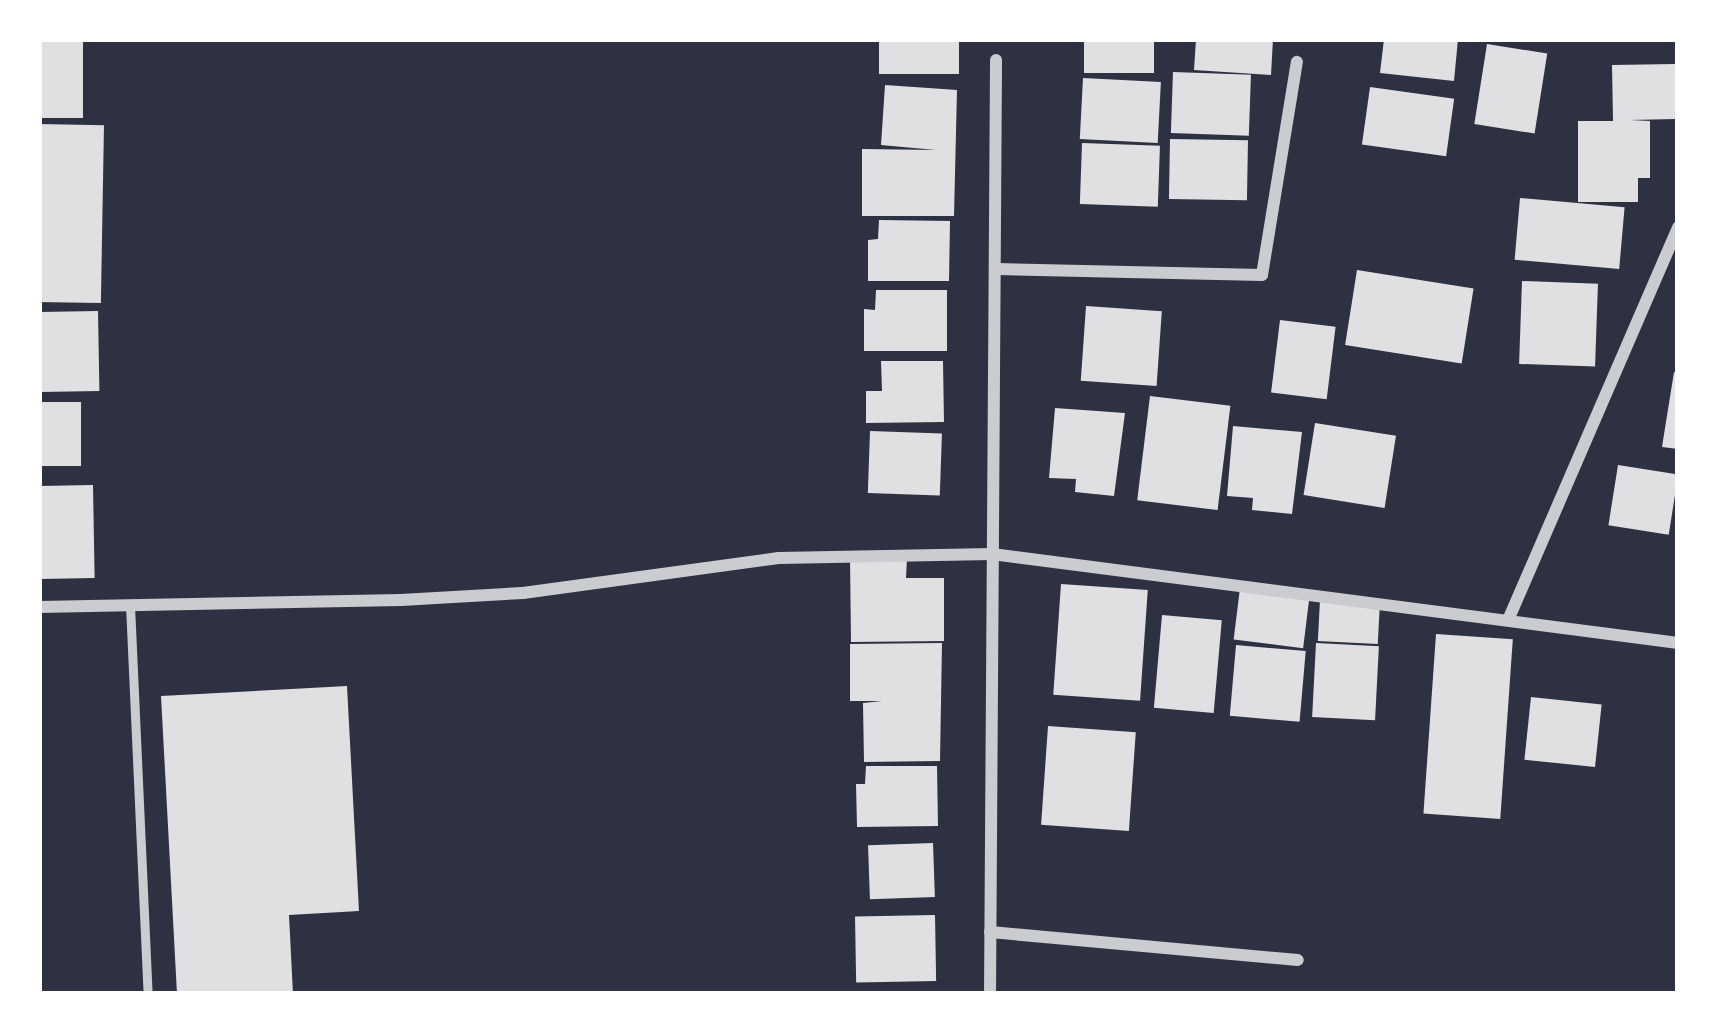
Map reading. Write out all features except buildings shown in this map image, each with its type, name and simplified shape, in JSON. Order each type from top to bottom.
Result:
[{"type":"street","points":[[990,994],[995,60]]},
{"type":"street","points":[[996,269],[1262,275],[1297,62]]},
{"type":"street","points":[[1509,618],[1678,227]]},
{"type":"street","points":[[39,607],[523,593],[778,558],[992,554],[1678,643]]},
{"type":"street","points":[[991,932],[1298,960]]},
{"type":"lane","points":[[130,605],[148,994]]}]
